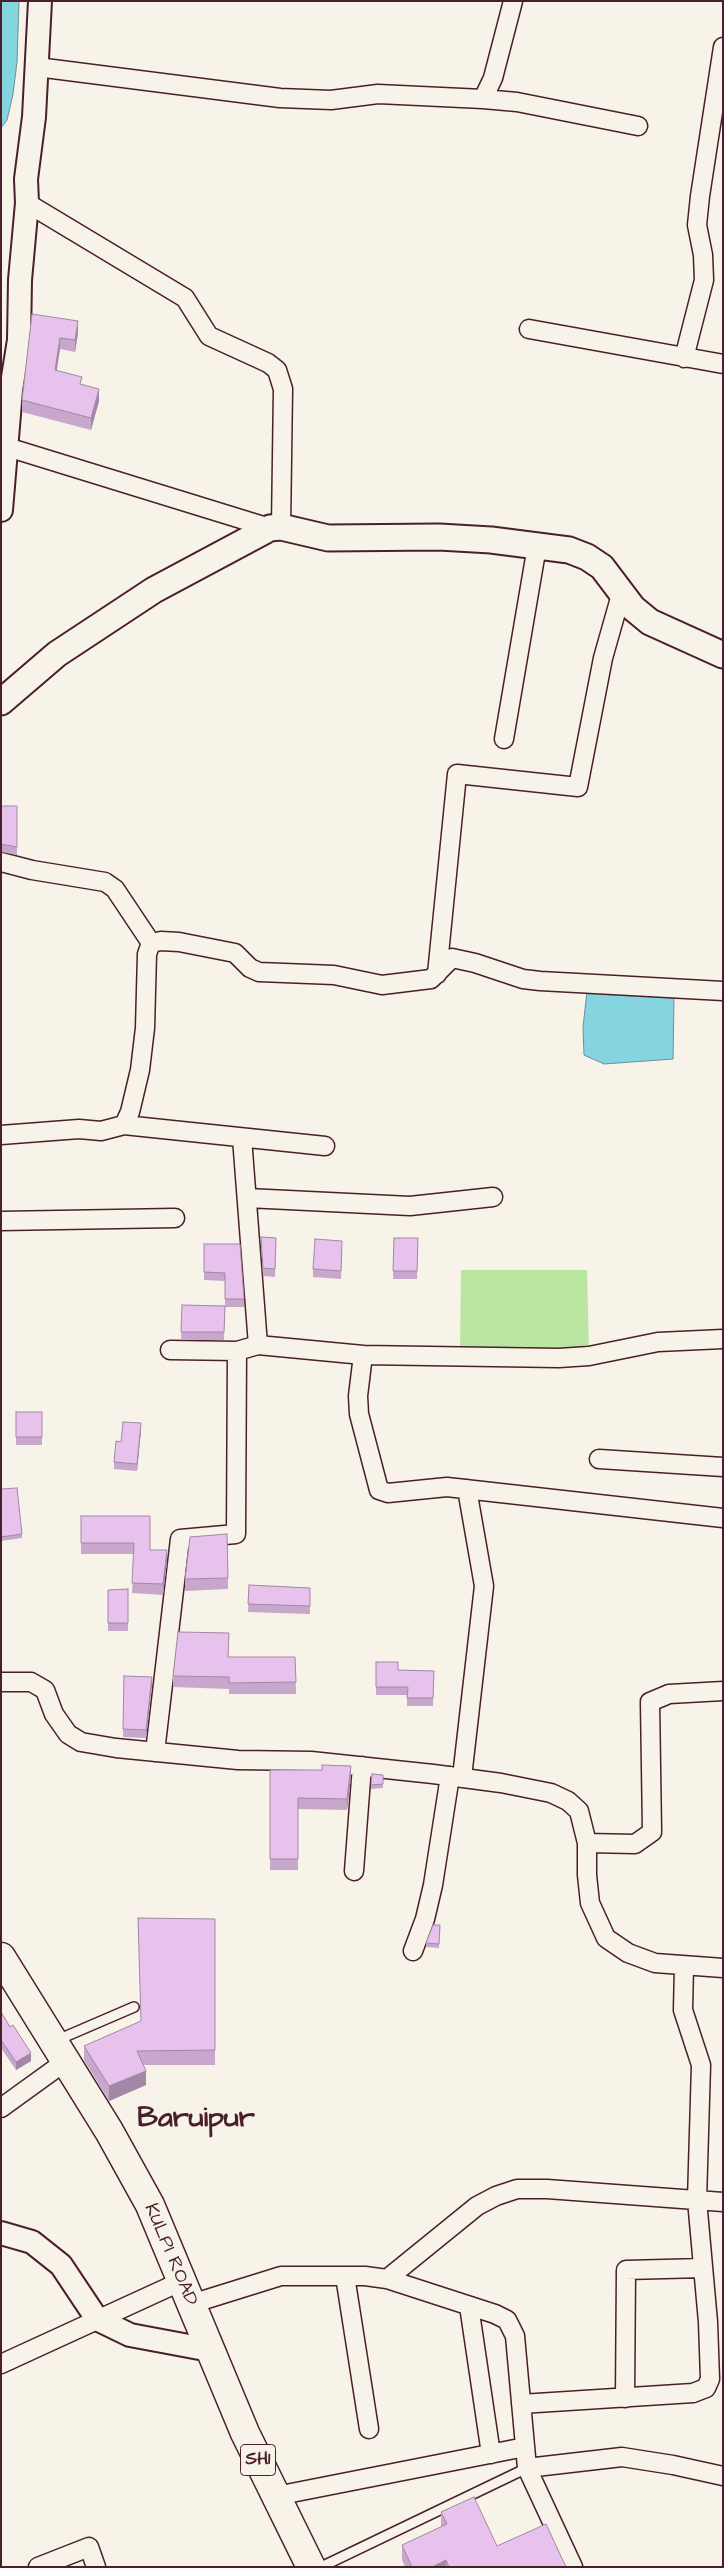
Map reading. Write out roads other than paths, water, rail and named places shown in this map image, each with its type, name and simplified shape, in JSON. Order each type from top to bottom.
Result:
[{"type":"main road","points":[[1,702],[57,654],[87,632],[154,590],[276,528],[328,538],[439,537],[491,540],[569,550],[587,557],[602,566],[633,608],[650,622],[723,655]]},
{"type":"main road","name":"KULPI ROAD","points":[[1,1957],[128,2163],[150,2205],[245,2433],[311,2567]]},
{"type":"street","points":[[1,510],[11,390],[19,340],[20,280],[27,203],[26,179],[37,67],[40,1]]},
{"type":"street","points":[[484,99],[493,78],[513,1]]},
{"type":"street","points":[[684,358],[704,280],[703,255],[697,224],[723,47]]},
{"type":"street","points":[[37,67],[295,99],[331,100],[378,94],[517,102],[638,126]]},
{"type":"street","points":[[7,447],[276,528],[283,389],[277,370],[268,363],[209,336],[185,298],[27,203]]},
{"type":"street","points":[[529,329],[723,364]]},
{"type":"street","points":[[504,739],[537,546]]},
{"type":"street","points":[[437,974],[457,774],[578,787],[603,658],[622,591]]},
{"type":"street","points":[[1,862],[32,870],[104,882],[115,889],[151,944]]},
{"type":"street","points":[[151,944],[161,941],[179,942],[235,953],[250,968],[259,972],[334,976],[382,986],[430,979],[437,974],[447,961],[459,959],[532,980],[569,984],[723,991]]},
{"type":"street","points":[[124,1126],[130,1112],[140,1070],[145,1028],[147,954],[151,944]]},
{"type":"street","points":[[1,1134],[79,1129],[101,1131],[124,1126],[325,1146]]},
{"type":"street","points":[[242,1138],[258,1344]]},
{"type":"street","points":[[247,1198],[410,1206],[492,1197]]},
{"type":"street","points":[[1,1221],[175,1218]]},
{"type":"street","points":[[170,1350],[237,1351],[258,1344],[363,1354],[559,1358],[589,1356],[658,1342],[723,1339]]},
{"type":"street","points":[[155,1752],[180,1539],[236,1534],[237,1351]]},
{"type":"street","points":[[363,1354],[358,1396],[359,1414],[379,1490],[388,1493],[429,1488],[467,1489],[723,1518]]},
{"type":"street","points":[[599,1459],[723,1467]]},
{"type":"street","points":[[413,1951],[425,1919],[456,1776],[484,1586],[467,1489]]},
{"type":"street","points":[[1,1682],[31,1682],[45,1690],[54,1714],[68,1734],[81,1742],[155,1752],[238,1760],[311,1761],[456,1776],[550,1793],[568,1801],[579,1811],[587,1843],[587,1875],[590,1904],[606,1938],[628,1953],[655,1963],[723,1968]]},
{"type":"street","points":[[587,1843],[635,1844],[652,1832],[650,1702],[668,1694],[723,1691]]},
{"type":"street","points":[[354,1871],[362,1766]]},
{"type":"street","points":[[521,2404],[693,2393],[706,2388],[710,2379],[715,2299],[703,2268],[697,2200],[700,2065],[683,2010],[684,1966]]},
{"type":"street","points":[[1,2108],[56,2049]]},
{"type":"street","points":[[387,2279],[477,2206],[496,2196],[517,2189],[547,2189],[723,2202]]},
{"type":"street","points":[[1,2233],[32,2242],[61,2265],[97,2319],[130,2335],[210,2350]]},
{"type":"street","points":[[625,2398],[626,2270],[703,2268]]},
{"type":"street","points":[[1,2364],[97,2319],[187,2293],[281,2276],[366,2276],[387,2279],[469,2306],[507,2320],[515,2336],[527,2468],[573,2567]]},
{"type":"street","points":[[344,2276],[369,2429]]},
{"type":"street","points":[[469,2306],[491,2454]]},
{"type":"street","points":[[276,2496],[525,2448]]},
{"type":"street","points":[[527,2468],[599,2458],[622,2457],[673,2464],[723,2476]]},
{"type":"street","points":[[38,2567],[89,2547],[96,2567]]},
{"type":"lane","points":[[56,2049],[134,2008]]},
{"type":"lane","points":[[320,2567],[527,2468]]},
{"type":"water","points":[[1,1],[19,1],[17,62],[13,94],[7,120],[1,128]]},
{"type":"water","points":[[587,992],[674,998],[673,1059],[604,1064],[584,1055],[583,1027]]},
{"type":"district","name":"Baruipur","points":[[196,2120]]}]
